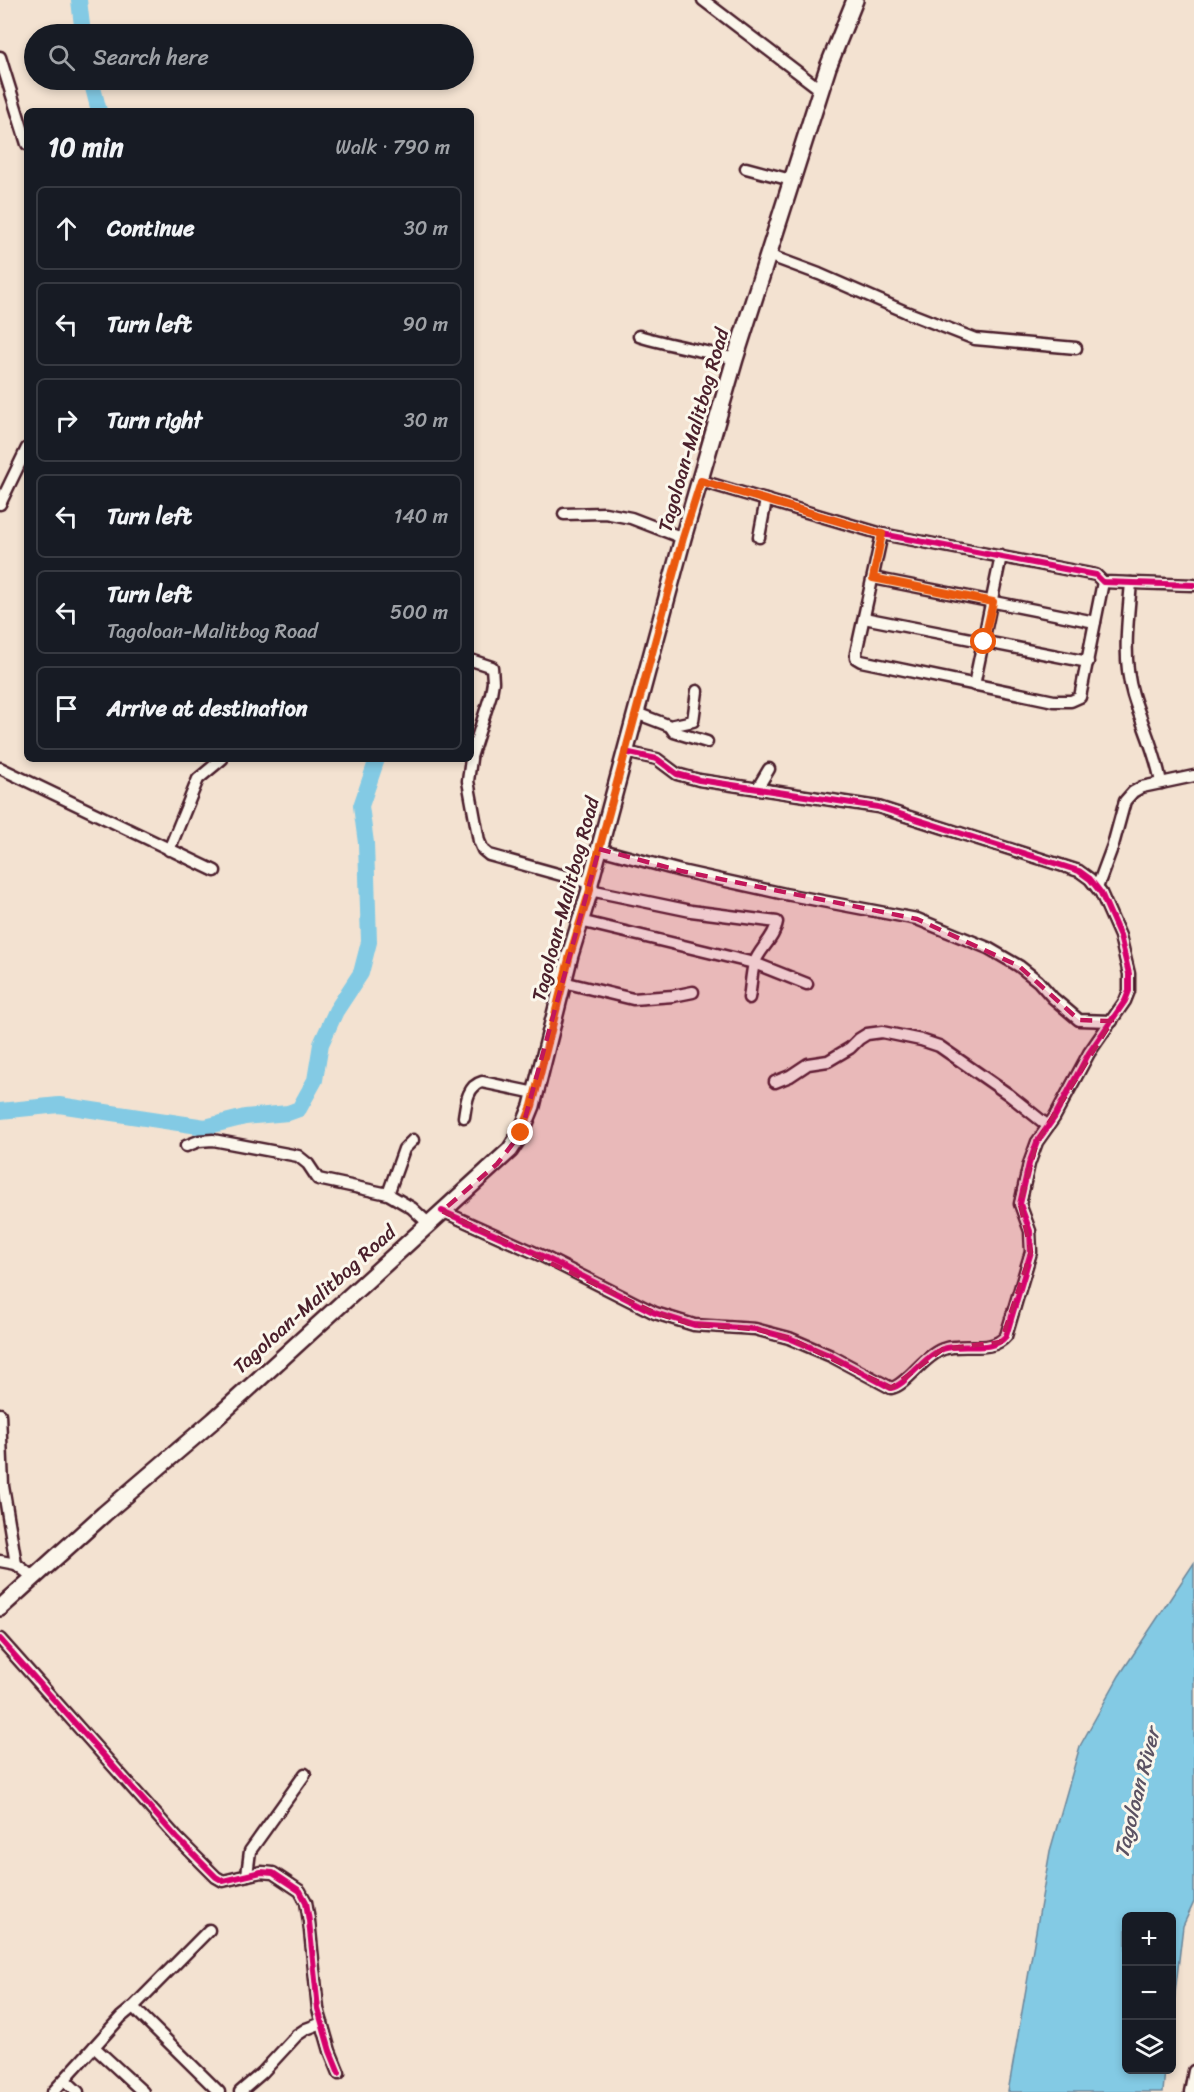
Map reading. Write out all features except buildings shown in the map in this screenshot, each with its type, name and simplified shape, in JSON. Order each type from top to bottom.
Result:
[{"type":"main road","name":"Tagoloan-Malitbog Road","points":[[0,1608],[104,1514],[214,1420],[510,1150],[525,1126],[683,538],[735,359],[828,67],[855,0]]},
{"type":"street","points":[[704,0],[821,90]]},
{"type":"street","points":[[0,57],[24,134]]},
{"type":"street","points":[[746,168],[792,180]]},
{"type":"street","points":[[768,255],[975,339],[1076,348]]},
{"type":"street","points":[[639,336],[667,345],[715,353],[735,359]]},
{"type":"street","points":[[0,504],[24,454]]},
{"type":"street","points":[[701,481],[882,534],[1096,575],[1103,582],[1194,585]]},
{"type":"street","points":[[759,537],[766,500]]},
{"type":"street","points":[[564,514],[605,513],[631,518],[683,538]]},
{"type":"street","points":[[882,534],[856,653],[858,660],[1054,701],[1071,701],[1080,697],[1103,582]]},
{"type":"street","points":[[974,685],[1001,556]]},
{"type":"street","points":[[873,578],[1095,622]]},
{"type":"street","points":[[1131,583],[1126,641],[1129,681],[1155,756],[1161,783]]},
{"type":"street","points":[[864,618],[1088,662]]},
{"type":"street","points":[[474,661],[492,667],[493,682],[474,748]]},
{"type":"street","points":[[636,713],[670,726],[693,721],[697,692]]},
{"type":"street","points":[[670,726],[674,732],[707,742]]},
{"type":"street","points":[[442,1211],[542,1256],[655,1314],[694,1325],[755,1329],[789,1338],[831,1356],[891,1388],[900,1386],[921,1363],[943,1349],[995,1345],[1006,1336],[1031,1252],[1031,1237],[1021,1210],[1021,1198],[1037,1142],[1054,1118],[1089,1053],[1125,1001],[1129,991],[1129,975],[1120,936],[1097,888],[1079,871],[878,807],[726,785],[677,774],[657,759],[625,752]]},
{"type":"street","points":[[169,850],[198,779],[218,762]]},
{"type":"street","points":[[470,762],[468,781],[479,842],[489,855],[590,887],[691,911],[777,922],[774,933],[765,943],[754,963],[749,998]]},
{"type":"street","points":[[0,768],[215,871]]},
{"type":"street","points":[[757,789],[769,769]]},
{"type":"street","points":[[1097,888],[1113,845],[1119,816],[1125,801],[1133,792],[1142,787],[1194,776]]},
{"type":"street","points":[[599,849],[681,872],[917,919],[988,948],[1019,966],[1079,1020],[1112,1021]]},
{"type":"street","points":[[580,921],[754,963],[807,984]]},
{"type":"street","points":[[563,982],[633,999],[693,992]]},
{"type":"street","points":[[775,1082],[790,1076],[808,1064],[828,1061],[867,1035],[882,1032],[939,1046],[1008,1094],[1048,1126]]},
{"type":"street","points":[[464,1117],[471,1090],[478,1083],[535,1093]]},
{"type":"street","points":[[186,1146],[199,1141],[213,1140],[299,1156],[308,1164],[318,1179],[388,1194],[412,1208],[428,1223]]},
{"type":"street","points":[[388,1194],[404,1149],[413,1140]]},
{"type":"street","points":[[0,1414],[3,1486],[16,1564]]},
{"type":"street","points":[[0,1562],[16,1564],[34,1578]]},
{"type":"street","points":[[0,1640],[177,1838],[216,1877],[223,1881],[261,1872],[273,1873],[300,1891],[308,1912],[318,2008],[339,2073]]},
{"type":"street","points":[[247,1875],[250,1851],[305,1774]]},
{"type":"street","points":[[53,2092],[209,1930]]},
{"type":"street","points":[[133,2007],[219,2092]]},
{"type":"street","points":[[240,2092],[262,2073],[297,2035],[322,2023]]},
{"type":"street","points":[[94,2047],[143,2092]]},
{"type":"street","points":[[1192,2088],[1194,2071]]},
{"type":"street","points":[[65,2080],[78,2092]]},
{"type":"highlighted area","points":[[599,849],[681,871],[917,919],[1019,966],[1079,1020],[1112,1021],[1037,1142],[1020,1204],[1031,1252],[1001,1342],[943,1349],[891,1388],[789,1338],[755,1329],[694,1325],[655,1313],[442,1211],[497,1164],[521,1133]]},
{"type":"water","name":"Tagoloan River","points":[[1194,1563],[1194,1902],[1183,1926],[1176,1985],[1176,1912],[1122,1912],[1122,2074],[1165,2074],[1163,2092],[1008,2092],[1050,1851],[1080,1746],[1119,1676]]},
{"type":"waterway","points":[[79,0],[82,24]]},
{"type":"waterway","points":[[94,90],[98,108]]},
{"type":"waterway","points":[[0,1111],[59,1105],[205,1127],[245,1117],[288,1113],[299,1109],[315,1080],[321,1044],[336,1011],[361,973],[369,942],[366,843],[361,806],[376,762]]},
{"type":"cycle path","points":[[701,481],[882,534],[1096,575],[1103,582],[1194,585]]},
{"type":"cycle path","points":[[442,1211],[542,1256],[655,1313],[694,1325],[755,1329],[789,1338],[831,1356],[891,1388],[897,1386],[928,1358],[943,1349],[993,1345],[1006,1336],[1031,1252],[1030,1231],[1020,1204],[1029,1164],[1037,1142],[1054,1118],[1089,1053],[1125,1001],[1129,991],[1129,974],[1120,936],[1101,893],[1090,879],[1079,871],[878,807],[699,780],[677,774],[657,759],[625,752]]},
{"type":"cycle path","points":[[0,1639],[177,1838],[216,1877],[223,1881],[261,1872],[273,1873],[300,1891],[306,1902],[309,1921],[318,2009],[339,2073]]},
{"type":"route","points":[[521,1133],[532,1106],[570,955],[590,890],[683,538],[701,481],[882,534],[873,578],[993,602],[984,642]]}]
